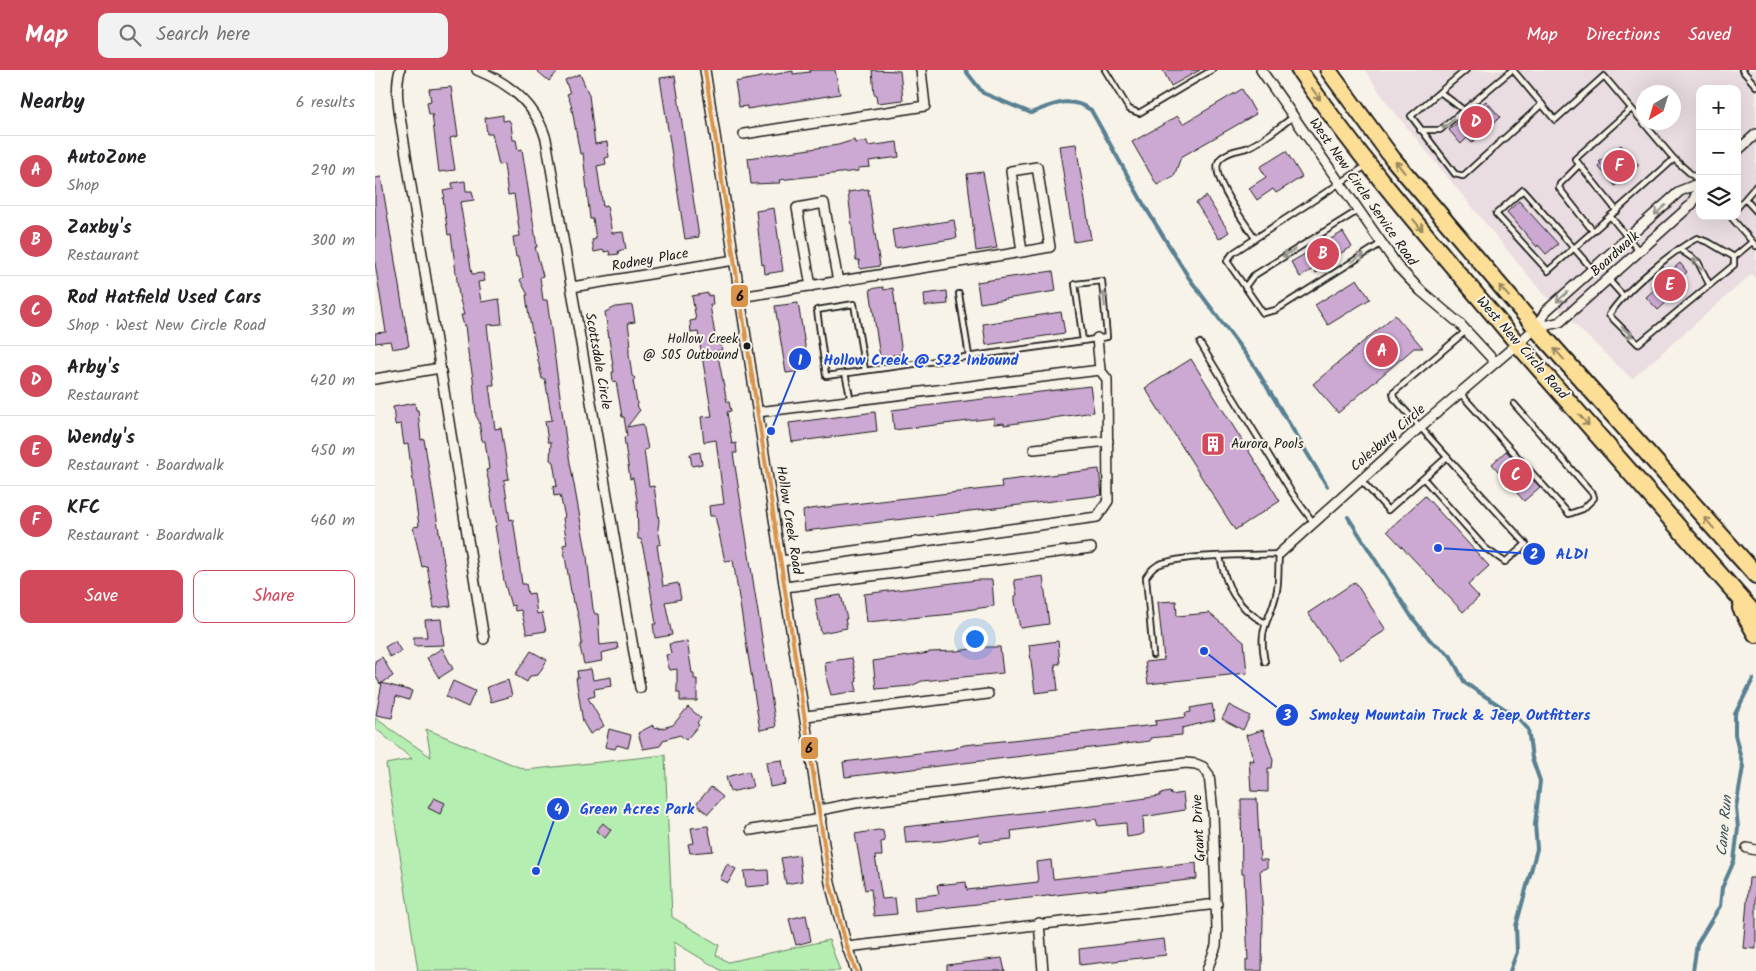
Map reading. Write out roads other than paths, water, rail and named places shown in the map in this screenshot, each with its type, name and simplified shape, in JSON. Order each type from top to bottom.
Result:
[{"type":"highway","name":"West New Circle Road","points":[[1299,70],[1369,163],[1517,343],[1756,616]]},
{"type":"highway","name":"West New Circle Road","points":[[1328,70],[1399,166],[1536,328],[1756,576]]},
{"type":"highway","points":[[1724,581],[1756,634]]},
{"type":"street","points":[[400,70],[397,80],[397,91],[484,639]]},
{"type":"street","name":"Scottsdale Circle","points":[[477,70],[501,81],[514,91],[532,109],[542,128],[572,287],[640,688]]},
{"type":"street","name":"Hollow Creek Road","points":[[705,70],[835,907],[856,971]]},
{"type":"street","points":[[744,134],[925,106],[921,70]]},
{"type":"street","name":"West New Circle Service Road","points":[[1261,70],[1408,279],[1466,330],[1495,362]]},
{"type":"street","points":[[1741,147],[1756,134]]},
{"type":"street","points":[[739,297],[839,282],[1022,252],[1050,247],[1037,167],[1011,171],[1022,252]]},
{"type":"street","name":"Boardwalk","points":[[1517,343],[1536,328],[1546,311],[1680,192],[1696,186]]},
{"type":"street","name":"Boardwalk","points":[[1536,328],[1560,322],[1693,204],[1696,195]]},
{"type":"street","points":[[811,286],[797,208],[824,203],[839,282]]},
{"type":"street","name":"Rodney Place","points":[[572,287],[734,260]]},
{"type":"street","points":[[781,560],[1097,517],[1108,501],[1107,379],[1100,370],[1097,338]]},
{"type":"street","name":"Colesbury Circle","points":[[1279,554],[1517,343]]},
{"type":"street","points":[[375,378],[440,368]]},
{"type":"street","points":[[758,412],[1100,370]]},
{"type":"street","points":[[1034,448],[1107,441]]},
{"type":"street","points":[[785,587],[1091,548]]},
{"type":"street","points":[[806,716],[988,694]]},
{"type":"street","name":"Grant Drive","points":[[751,830],[821,814],[855,803],[1185,763],[1196,764],[1203,767],[1209,775],[1211,786],[1217,904],[1215,946],[1207,970]]},
{"type":"street","points":[[847,947],[1039,923],[1217,904]]},
{"type":"street","points":[[1039,923],[1043,971]]},
{"type":"lane","points":[[1105,70],[1129,109],[1139,113],[1212,70]]},
{"type":"lane","points":[[1466,70],[1411,116],[1455,174],[1463,176],[1542,104]]},
{"type":"lane","points":[[1420,130],[1440,130],[1512,70],[1555,120],[1604,76],[1674,159],[1696,180]]},
{"type":"lane","points":[[1742,70],[1756,86]]},
{"type":"lane","points":[[1440,92],[1465,111]]},
{"type":"lane","points":[[1617,211],[1575,159],[1631,109]]},
{"type":"lane","points":[[1255,238],[1218,180],[1216,165],[1220,158],[1237,149],[1247,148],[1293,117]]},
{"type":"lane","points":[[1593,270],[1574,248],[1523,190],[1496,214],[1548,272],[1574,248],[1593,231],[1617,211],[1674,159]]},
{"type":"lane","points":[[1369,163],[1342,183],[1233,253],[1227,261],[1263,313],[1276,310],[1382,243]]},
{"type":"lane","points":[[1579,165],[1560,184],[1559,188],[1593,231]]},
{"type":"lane","points":[[1741,204],[1756,186]]},
{"type":"lane","points":[[1746,200],[1756,212]]},
{"type":"lane","points":[[1245,287],[1253,276],[1360,210]]},
{"type":"lane","points":[[1610,216],[1639,251]]},
{"type":"lane","points":[[1733,220],[1756,246]]},
{"type":"lane","points":[[1697,238],[1734,257],[1734,265],[1638,344],[1609,315],[1618,301],[1679,249],[1697,238]]},
{"type":"lane","points":[[1734,257],[1752,242]]},
{"type":"lane","points":[[1679,249],[1698,262],[1709,284]]},
{"type":"lane","points":[[1608,279],[1624,297]]},
{"type":"lane","points":[[865,370],[854,304],[817,310],[826,376],[1083,341],[1107,337],[1102,280],[1075,284],[1083,341]]},
{"type":"lane","points":[[959,294],[969,356]]},
{"type":"lane","points":[[1423,479],[1485,548],[1505,562],[1526,544],[1394,398],[1393,392],[1466,330]]},
{"type":"lane","points":[[1200,344],[1292,493],[1313,522]]},
{"type":"lane","points":[[845,373],[851,401]]},
{"type":"lane","points":[[1460,393],[1569,514],[1583,509],[1594,498],[1593,494],[1514,404]]},
{"type":"lane","points":[[1361,480],[1388,510],[1447,457]]},
{"type":"lane","points":[[1153,655],[1146,577],[1152,568],[1163,563],[1220,556],[1279,554],[1277,589],[1265,623],[1261,642],[1265,662]]},
{"type":"lane","points":[[1220,556],[1225,582],[1237,600],[1255,618],[1265,623]]},
{"type":"waterway","points":[[965,70],[983,93],[1031,113],[1068,102],[1083,105],[1091,110],[1144,205],[1189,278],[1255,367],[1327,486]]},
{"type":"waterway","points":[[1348,517],[1411,616],[1430,640],[1450,655],[1465,683],[1517,717],[1528,729],[1532,758],[1540,781],[1535,824],[1537,849],[1516,926],[1517,952],[1510,971]]},
{"type":"waterway","name":"Cane Run","points":[[1693,971],[1697,944],[1720,906],[1722,888],[1734,861],[1738,828],[1736,807],[1743,767],[1735,735],[1735,714],[1753,679]]},
{"type":"place","name":"Arby's","points":[[1476,122]]},
{"type":"place","name":"KFC","points":[[1619,166]]},
{"type":"place","name":"Zaxby's","points":[[1323,254]]},
{"type":"place","name":"Wendy's","points":[[1670,285]]},
{"type":"place","name":"Hollow Creek @ 505 Outbound","points":[[747,346]]},
{"type":"place","name":"AutoZone","points":[[1382,351]]},
{"type":"place","name":"Hollow Creek @ 522 Inbound","points":[[771,431]]},
{"type":"place","name":"Aurora Pools","points":[[1213,444]]},
{"type":"place","name":"Rod Hatfield Used Cars","points":[[1516,475]]},
{"type":"place","name":"ALDI","points":[[1438,548]]},
{"type":"place","name":"Smokey Mountain Truck & Jeep Outfitters","points":[[1204,651]]},
{"type":"place","name":"Green Acres Park","points":[[536,871]]}]
